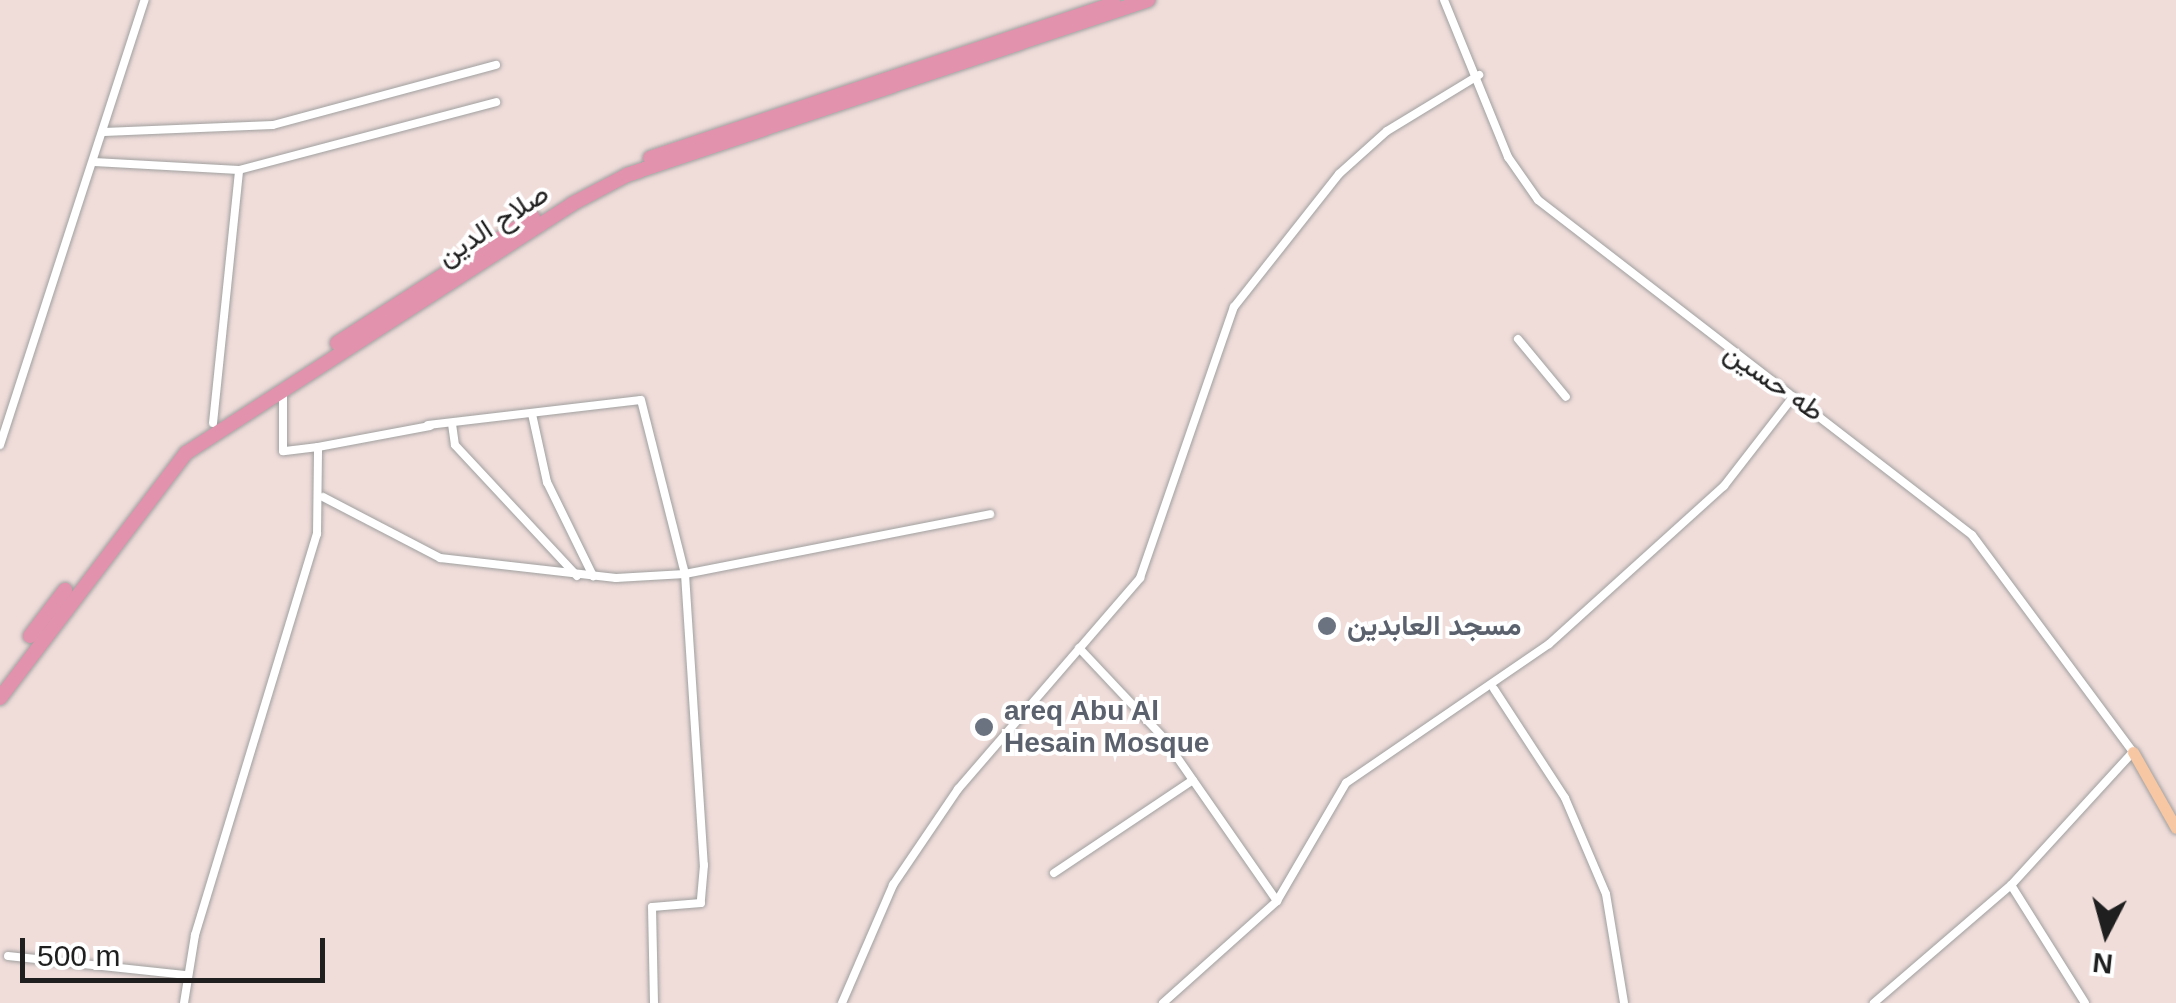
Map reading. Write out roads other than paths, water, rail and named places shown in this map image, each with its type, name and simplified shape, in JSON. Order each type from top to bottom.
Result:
[{"type":"highway","name":"صلاح الدين","points":[[0,681],[159,468],[213,423],[617,170],[1124,0]]},
{"type":"highway","name":"صلاح الدين","points":[[0,698],[186,454],[412,301],[627,176],[1148,0]]},
{"type":"main road","name":"طه حسين","points":[[2133,752],[2176,817]]},
{"type":"main road","name":"طه حسين","points":[[2133,752],[2176,828]]},
{"type":"street","points":[[0,445],[145,0]]},
{"type":"street","name":"طه حسين","points":[[1444,0],[1480,75],[1508,157],[1538,200],[1982,544],[2133,752]]},
{"type":"street","points":[[104,132],[273,124],[496,66]]},
{"type":"street","points":[[842,1003],[904,869],[1030,697],[1140,578],[1234,307],[1339,174],[1387,131],[1480,75]]},
{"type":"street","points":[[94,162],[238,170],[496,102]]},
{"type":"street","points":[[213,423],[238,170]]},
{"type":"street","points":[[1518,339],[1566,396]]},
{"type":"street","points":[[283,392],[284,451],[429,426],[640,400],[686,574],[702,884],[701,903],[652,907],[654,1003]]},
{"type":"street","points":[[1163,1003],[1277,901],[1346,783],[1494,689],[1700,509],[1793,397]]},
{"type":"street","points":[[532,414],[547,482],[593,576]]},
{"type":"street","points":[[452,424],[455,446],[576,576]]},
{"type":"street","points":[[184,1003],[188,975],[323,497],[318,447]]},
{"type":"street","points":[[323,497],[440,558],[576,576],[686,574],[990,514]]},
{"type":"street","points":[[1079,648],[1193,780],[1277,901]]},
{"type":"street","points":[[1494,689],[1565,798],[1606,894],[1624,1003]]},
{"type":"street","points":[[1874,1003],[2011,885],[2133,752]]},
{"type":"street","points":[[1054,873],[1193,780]]},
{"type":"street","points":[[2011,885],[2085,1003]]},
{"type":"street","points":[[8,956],[188,975]]},
{"type":"place","name":"مسجد العابدين","points":[[1327,626]]},
{"type":"place","name":"areq Abu Al Hesain Mosque","points":[[984,727]]}]
